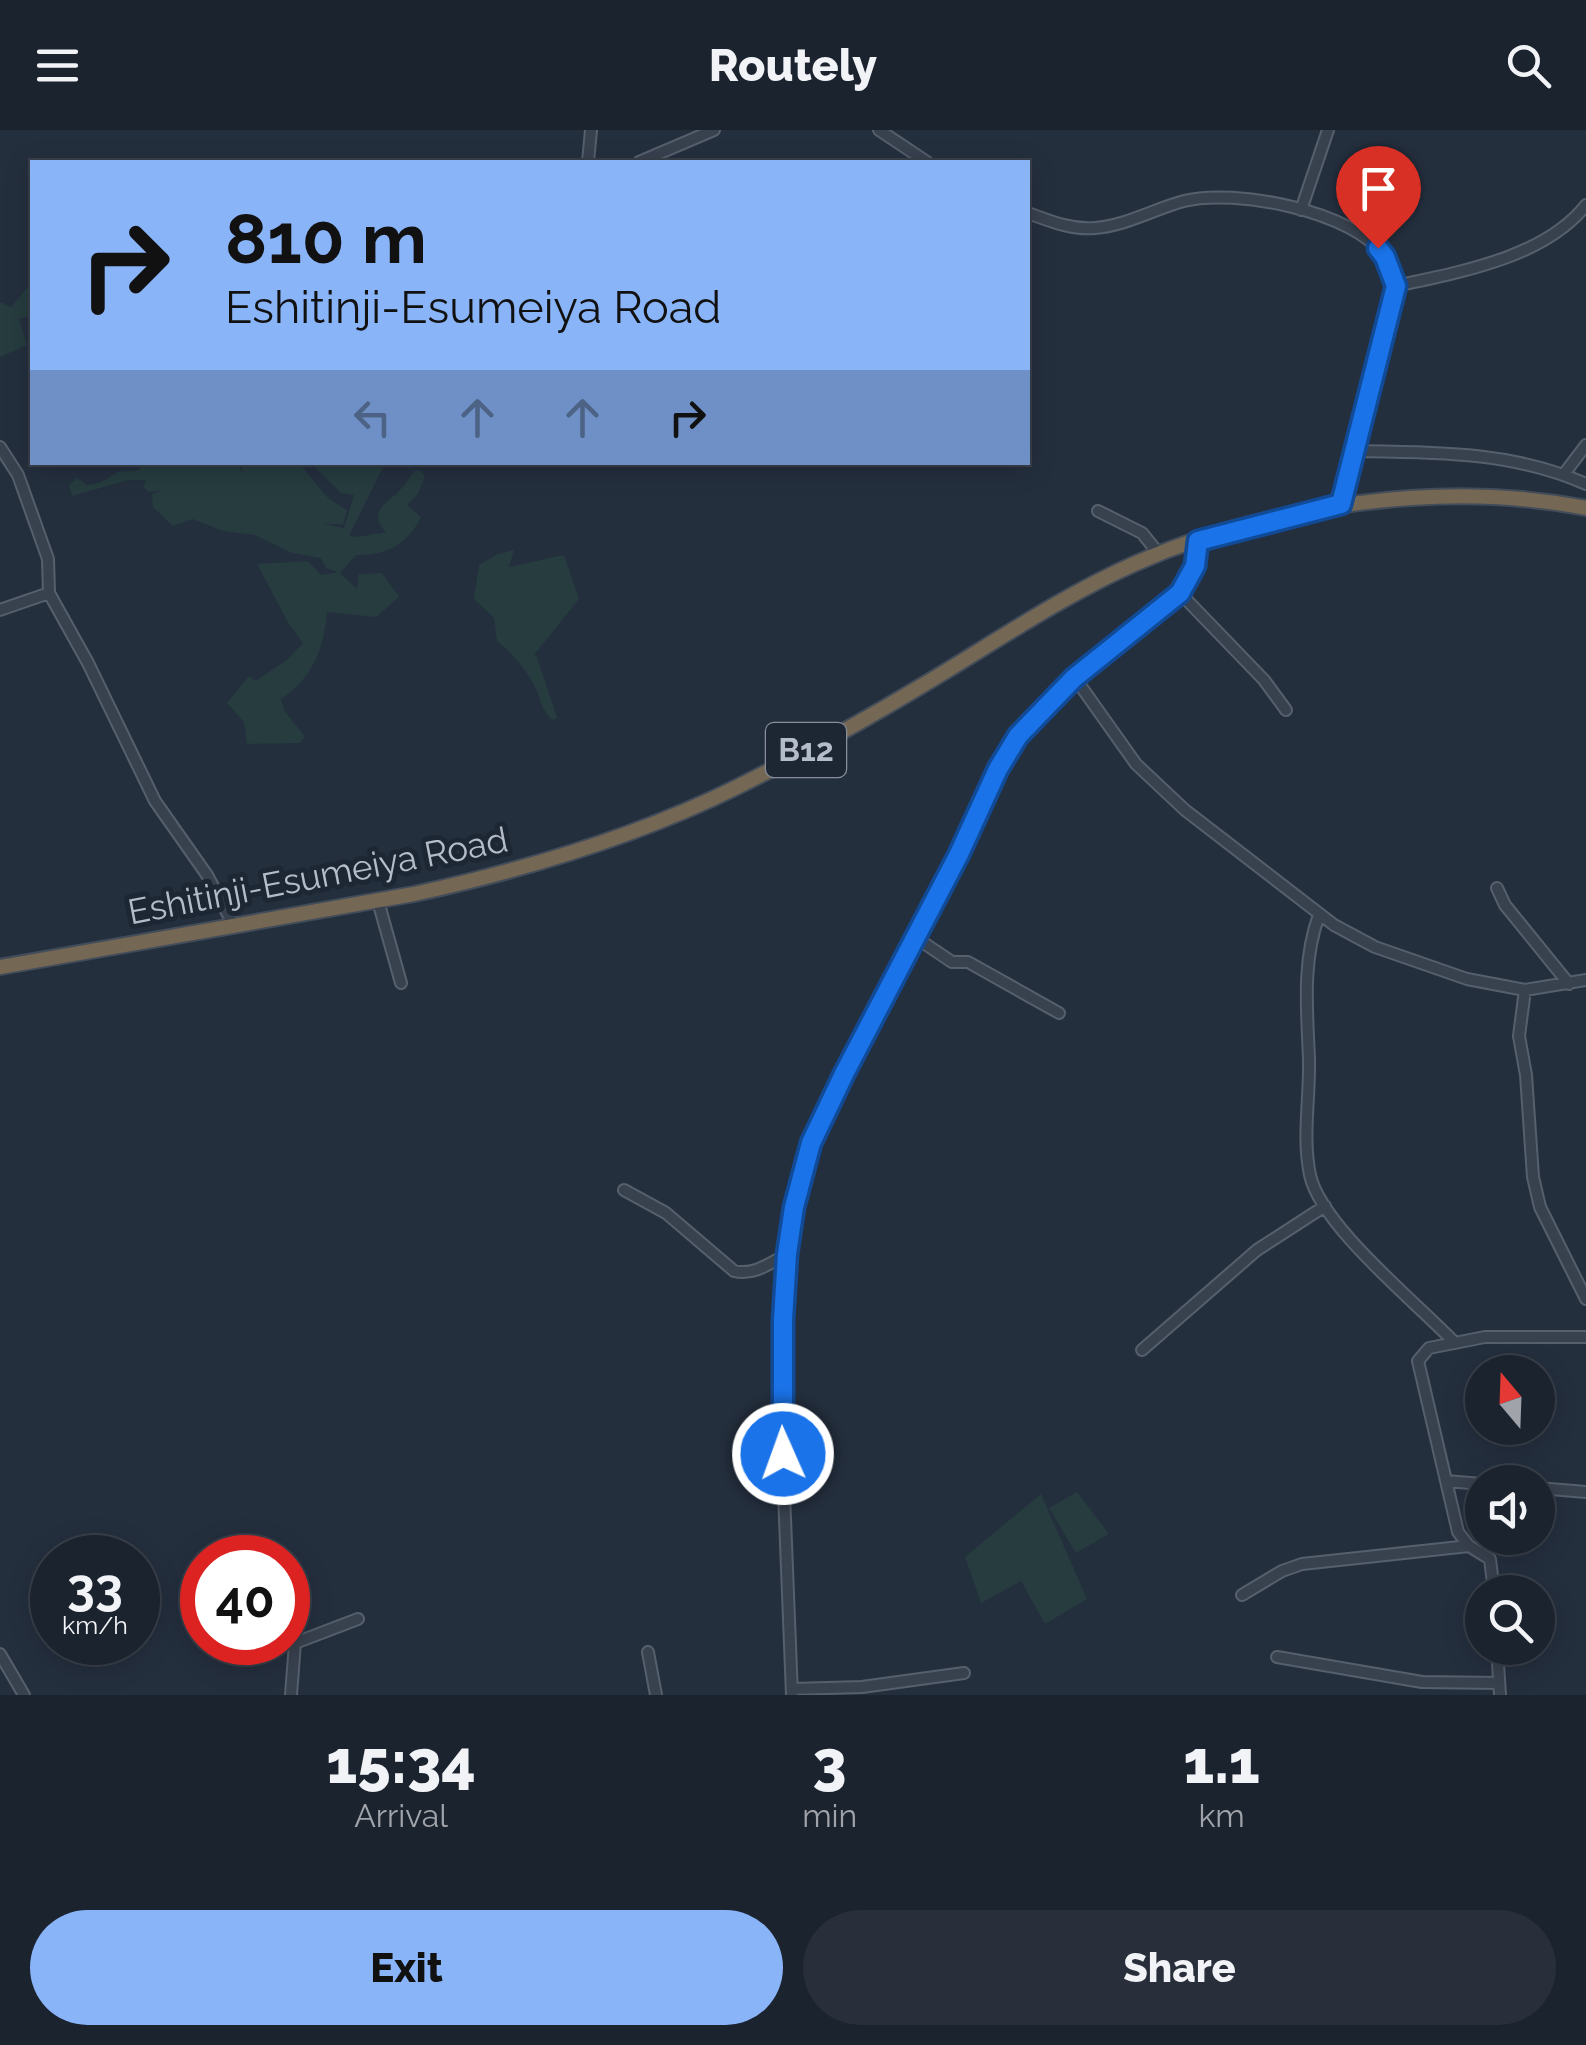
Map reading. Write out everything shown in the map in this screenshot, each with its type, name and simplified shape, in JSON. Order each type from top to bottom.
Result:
[{"type":"highway","name":"Eshitinji-Esumeiya Road","points":[[0,967],[378,901],[480,879],[688,810],[787,761],[1076,594],[1159,554],[1198,541],[1341,504],[1420,496],[1490,496],[1586,508]]},
{"type":"street","points":[[588,160],[591,130]]},
{"type":"street","points":[[644,160],[714,130]]},
{"type":"street","points":[[879,130],[913,159]]},
{"type":"street","points":[[1301,210],[1328,130]]},
{"type":"street","points":[[1030,214],[1063,226],[1100,228],[1183,201],[1211,196],[1256,198],[1301,210],[1368,240],[1385,257],[1396,286],[1341,504]]},
{"type":"street","points":[[1396,286],[1467,268],[1530,246],[1572,220],[1586,205]]},
{"type":"street","points":[[1564,474],[1586,445]]},
{"type":"street","points":[[0,446],[18,475],[48,559],[49,593],[155,801],[207,875],[234,926]]},
{"type":"street","points":[[1354,451],[1466,453],[1512,460],[1586,484]]},
{"type":"street","points":[[1098,511],[1142,533],[1159,554]]},
{"type":"street","points":[[964,1674],[792,1692],[782,1416],[787,1254],[794,1207],[811,1143],[1018,736],[1074,678],[1180,593],[1195,566],[1198,541]]},
{"type":"street","points":[[0,610],[49,593]]},
{"type":"street","points":[[1180,593],[1264,680],[1286,710]]},
{"type":"street","points":[[1074,678],[1136,764],[1185,810],[1319,914],[1375,947],[1467,978],[1524,990],[1586,980]]},
{"type":"street","points":[[1497,888],[1505,904],[1568,984]]},
{"type":"street","points":[[378,901],[402,983]]},
{"type":"street","points":[[1319,914],[1309,943],[1306,1004],[1310,1085],[1306,1145],[1310,1176],[1325,1206],[1357,1246],[1454,1343]]},
{"type":"street","points":[[915,937],[952,962],[968,962],[1059,1013]]},
{"type":"street","points":[[1524,990],[1519,1036],[1526,1076],[1533,1177],[1540,1207],[1586,1299]]},
{"type":"street","points":[[624,1190],[666,1213],[734,1271],[745,1274],[787,1254]]},
{"type":"street","points":[[1142,1350],[1258,1250],[1325,1206]]},
{"type":"street","points":[[1465,1541],[1458,1532],[1418,1361],[1428,1348],[1485,1337],[1586,1337]]},
{"type":"street","points":[[1446,1482],[1465,1483]]},
{"type":"street","points":[[1555,1489],[1586,1492]]},
{"type":"street","points":[[1242,1595],[1302,1564],[1465,1546]]},
{"type":"street","points":[[292,1695],[296,1643],[358,1619]]},
{"type":"street","points":[[648,1652],[656,1695]]},
{"type":"street","points":[[0,1654],[24,1695]]},
{"type":"street","points":[[1277,1657],[1422,1682],[1499,1689]]},
{"type":"green space","points":[[30,289],[30,316],[19,319],[27,345],[0,357],[0,302],[11,307]]},
{"type":"green space","points":[[138,465],[237,465],[243,473],[241,465],[301,465],[328,498],[347,510],[343,524],[323,524],[344,528],[354,495],[341,493],[312,465],[384,465],[349,536],[354,537],[386,533],[379,511],[414,471],[425,476],[418,494],[407,505],[421,517],[410,534],[386,551],[356,555],[340,573],[357,589],[359,574],[382,573],[399,597],[376,617],[327,612],[314,662],[301,682],[281,699],[284,710],[305,737],[300,743],[247,744],[244,722],[227,703],[249,676],[255,681],[287,660],[303,643],[257,564],[308,561],[321,575],[338,572],[326,568],[321,558],[292,553],[255,535],[223,531],[193,519],[173,526],[153,507],[152,494],[161,491],[149,492],[143,487],[146,480],[128,480],[72,496],[69,485],[77,478],[87,485],[100,483],[118,472],[140,470]]},
{"type":"green space","points":[[514,550],[509,567],[564,555],[579,599],[534,655],[557,718],[552,720],[527,673],[497,641],[494,618],[474,599],[479,565]]},
{"type":"green space","points":[[1077,1492],[1109,1534],[1076,1553],[1049,1508]]},
{"type":"green space","points":[[1041,1494],[1087,1599],[1045,1624],[1021,1581],[981,1603],[965,1557]]},
{"type":"route","points":[[783,1454],[783,1320],[794,1207],[811,1143],[844,1074],[959,854],[998,769],[1018,736],[1042,708],[1180,593],[1195,566],[1198,541],[1341,504],[1396,286],[1378,248]]}]
